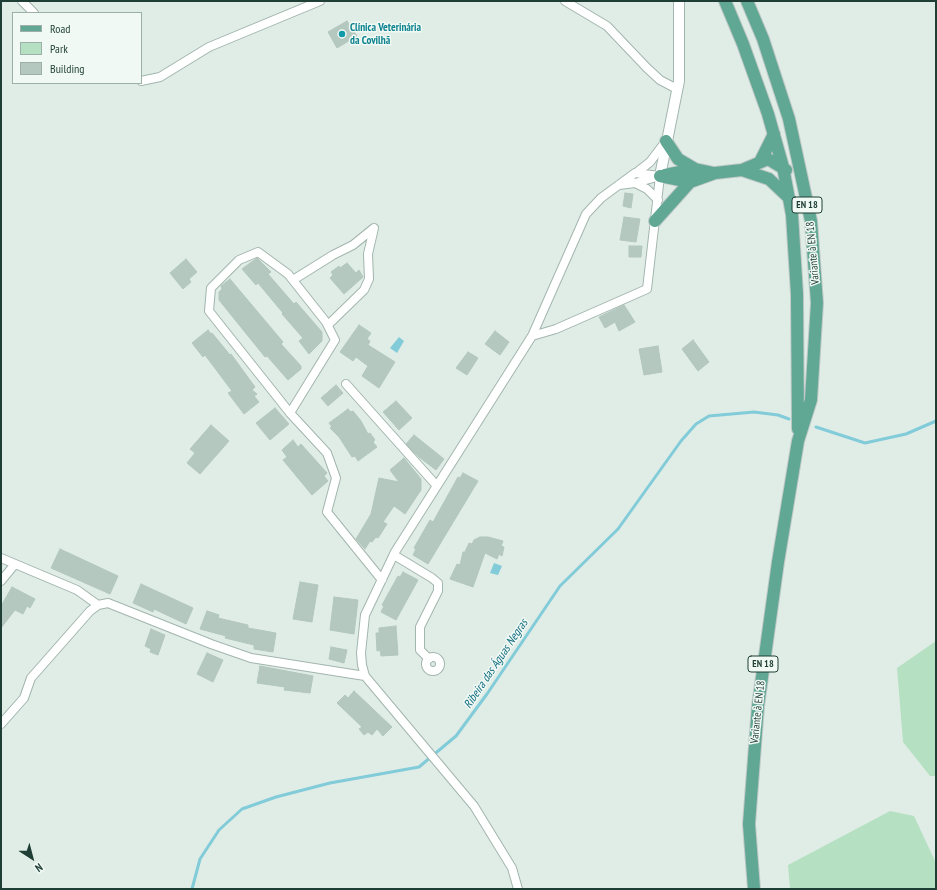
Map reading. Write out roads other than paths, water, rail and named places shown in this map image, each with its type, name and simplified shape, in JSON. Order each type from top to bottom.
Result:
[{"type":"main road","name":"Variante à EN 18","points":[[725,1],[743,44],[774,134],[783,167],[787,196],[792,215],[797,294],[798,441]]},
{"type":"main road","name":"Variante à EN 18","points":[[747,1],[763,39],[789,119],[811,220],[817,303],[811,400],[798,441],[778,562],[758,706],[749,824],[754,889]]},
{"type":"main road","points":[[760,162],[774,134]]},
{"type":"main road","points":[[666,141],[678,159],[695,169],[715,173]]},
{"type":"main road","points":[[768,179],[783,167],[796,153]]},
{"type":"main road","points":[[655,221],[690,182],[715,173],[742,170],[768,159],[783,167],[803,186]]},
{"type":"main road","points":[[660,176],[695,169]]},
{"type":"main road","points":[[742,170],[768,179],[787,196]]},
{"type":"main road","points":[[660,176],[690,182]]},
{"type":"street","points":[[22,1],[33,12]]},
{"type":"street","points":[[142,81],[160,77],[209,47],[320,1]]},
{"type":"street","points":[[565,1],[607,26],[660,80],[677,89]]},
{"type":"street","points":[[532,336],[556,329],[647,289],[660,176],[679,81],[679,1]]},
{"type":"street","points":[[518,889],[512,868],[474,806],[365,676],[361,653],[365,615],[394,555],[532,336],[586,214],[616,185],[636,173],[650,162],[666,141]]},
{"type":"street","points":[[636,173],[660,176]]},
{"type":"street","points":[[616,185],[635,183],[660,176]]},
{"type":"street","points":[[635,183],[647,189],[658,200]]},
{"type":"street","points":[[293,280],[333,255],[353,245],[374,228],[368,254],[369,279],[367,284],[364,290],[328,325]]},
{"type":"street","points":[[290,413],[335,340],[328,325],[288,274],[258,252],[239,260],[211,288],[209,310],[290,413],[327,453],[336,478],[327,512],[382,580]]},
{"type":"street","points":[[346,384],[437,486]]},
{"type":"street","points":[[394,555],[438,583],[438,591],[420,627],[420,650],[429,659]]},
{"type":"street","points":[[1,558],[77,590],[98,605]]},
{"type":"street","points":[[1,581],[15,564]]},
{"type":"street","points":[[1,724],[24,698],[31,678],[90,611],[98,605],[108,603],[211,644],[251,658],[365,676]]},
{"type":"water","points":[[399,337],[404,341],[397,353],[390,348]]},
{"type":"water","points":[[494,563],[502,566],[498,575],[490,573]]},
{"type":"waterway","name":"Ribeira das Águas Negras","points":[[192,889],[200,859],[219,830],[242,809],[276,797],[330,783],[419,767],[456,736],[487,694],[560,586],[618,529],[681,441],[696,424],[709,416],[754,412],[778,415],[789,419]]},
{"type":"waterway","name":"Ribeira das Águas Negras","points":[[816,427],[865,443],[906,434],[936,421]]},
{"type":"place","name":"Clínica Veterinária da Covilhã","points":[[342,34]]}]
